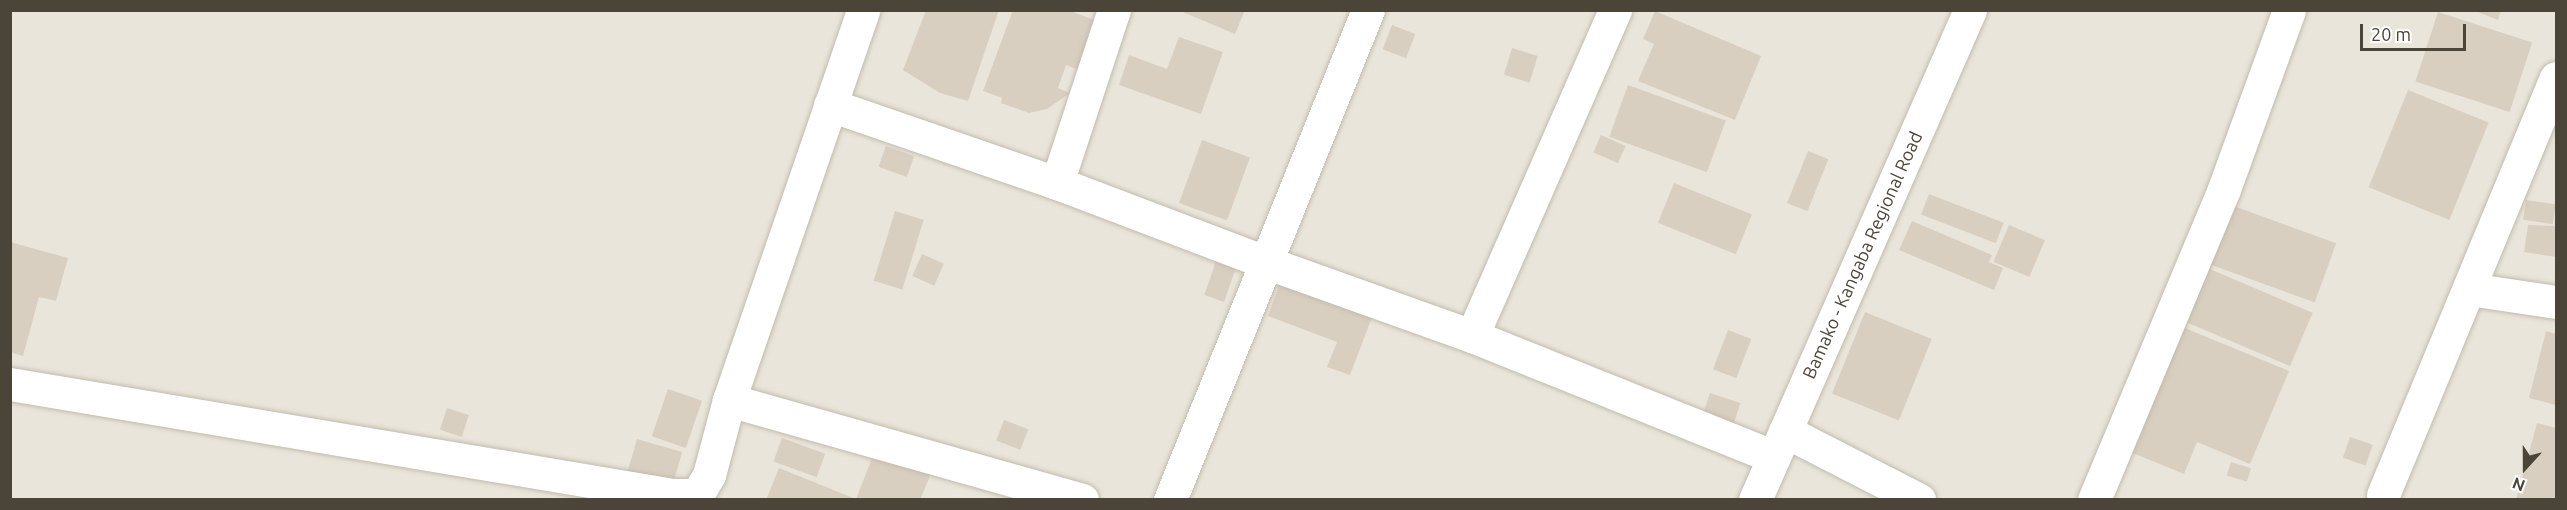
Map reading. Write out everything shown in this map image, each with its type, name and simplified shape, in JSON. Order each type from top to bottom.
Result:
[{"type":"street","points":[[10,384],[674,495],[697,495],[708,475],[729,400],[863,10]]},
{"type":"street","points":[[1057,183],[1114,10]]},
{"type":"street","points":[[1170,500],[1268,263],[1368,10]]},
{"type":"street","points":[[1472,336],[1615,10]]},
{"type":"street","name":"Bamako - Kangaba Regional Road","points":[[1755,500],[1970,10]]},
{"type":"street","points":[[2094,500],[2224,189],[2289,10]]},
{"type":"street","points":[[2383,495],[2556,78]]},
{"type":"street","points":[[830,105],[1057,183],[1268,263],[1779,444],[1919,500]]},
{"type":"street","points":[[2469,289],[2556,302]]},
{"type":"street","points":[[729,400],[1082,500]]},
{"type":"shaded area","points":[[11,11],[2556,11],[2556,499],[11,499]]},
{"type":"building","points":[[926,10],[999,10],[968,101],[940,93],[903,70]]},
{"type":"building","points":[[1013,10],[1068,10],[1097,21],[1079,70],[1066,65],[1058,88],[1070,93],[1047,109],[1029,113],[1001,103],[1002,98],[983,91]]},
{"type":"building","points":[[1178,10],[1245,10],[1235,34]]},
{"type":"building","points":[[2473,10],[2501,10],[2498,20]]},
{"type":"building","points":[[1655,11],[1761,56],[1735,120],[1638,81],[1654,44],[1643,39]]},
{"type":"building","points":[[2438,12],[2532,43],[2510,112],[2415,81]]},
{"type":"building","points":[[1392,25],[1415,34],[1406,58],[1383,49]]},
{"type":"building","points":[[1179,37],[1223,52],[1201,114],[1119,85],[1129,55],[1167,69]]},
{"type":"building","points":[[1512,48],[1538,56],[1530,83],[1504,75]]},
{"type":"building","points":[[1628,85],[1726,121],[1707,172],[1609,137]]},
{"type":"building","points":[[2408,90],[2489,123],[2449,220],[2369,187]]},
{"type":"building","points":[[1601,135],[1626,146],[1618,163],[1593,152]]},
{"type":"building","points":[[1202,140],[1250,157],[1227,220],[1179,203]]},
{"type":"building","points":[[886,146],[914,156],[907,177],[878,167]]},
{"type":"building","points":[[1808,151],[1828,159],[1807,211],[1787,203]]},
{"type":"building","points":[[1674,183],[1752,214],[1736,254],[1658,223]]},
{"type":"building","points":[[1929,194],[2004,223],[1996,243],[1921,215]]},
{"type":"building","points":[[2526,200],[2556,204],[2553,224],[2523,220]]},
{"type":"building","points":[[2231,205],[2336,243],[2315,303],[2209,264]]},
{"type":"building","points":[[895,211],[924,220],[902,290],[874,281]]},
{"type":"building","points":[[1912,221],[1992,255],[1989,262],[2003,268],[1994,290],[1899,250]]},
{"type":"building","points":[[2009,225],[2045,240],[2029,277],[1993,262]]},
{"type":"building","points":[[2528,225],[2556,226],[2556,257],[2524,252]]},
{"type":"building","points":[[10,242],[68,258],[56,301],[39,297],[23,356],[10,352]]},
{"type":"building","points":[[922,254],[944,264],[934,286],[912,276]]},
{"type":"building","points":[[1216,261],[1236,268],[1224,302],[1204,295]]},
{"type":"building","points":[[2205,267],[2313,313],[2290,366],[2182,320]]},
{"type":"building","points":[[1282,277],[1374,312],[1350,375],[1327,367],[1337,342],[1268,316]]},
{"type":"building","points":[[1865,312],[1932,339],[1899,421],[1832,394]]},
{"type":"building","points":[[2180,326],[2289,371],[2250,464],[2197,442],[2184,474],[2128,451]]},
{"type":"building","points":[[1728,330],[1751,339],[1736,378],[1713,369]]},
{"type":"building","points":[[2546,331],[2556,334],[2556,405],[2529,398]]},
{"type":"building","points":[[668,389],[702,401],[686,448],[652,436]]},
{"type":"building","points":[[1710,393],[1740,403],[1733,425],[1703,415]]},
{"type":"building","points":[[447,408],[469,415],[462,437],[440,430]]},
{"type":"building","points":[[1004,420],[1028,429],[1020,450],[996,441]]},
{"type":"building","points":[[2537,423],[2556,428],[2556,500],[2516,500]]},
{"type":"building","points":[[2350,437],[2373,445],[2366,466],[2343,458]]},
{"type":"building","points":[[782,438],[825,454],[817,477],[773,461]]},
{"type":"building","points":[[637,439],[682,452],[673,485],[628,472]]},
{"type":"building","points":[[876,448],[932,471],[920,500],[766,500],[779,468],[856,499]]},
{"type":"building","points":[[2231,462],[2251,468],[2247,482],[2227,475]]}]
